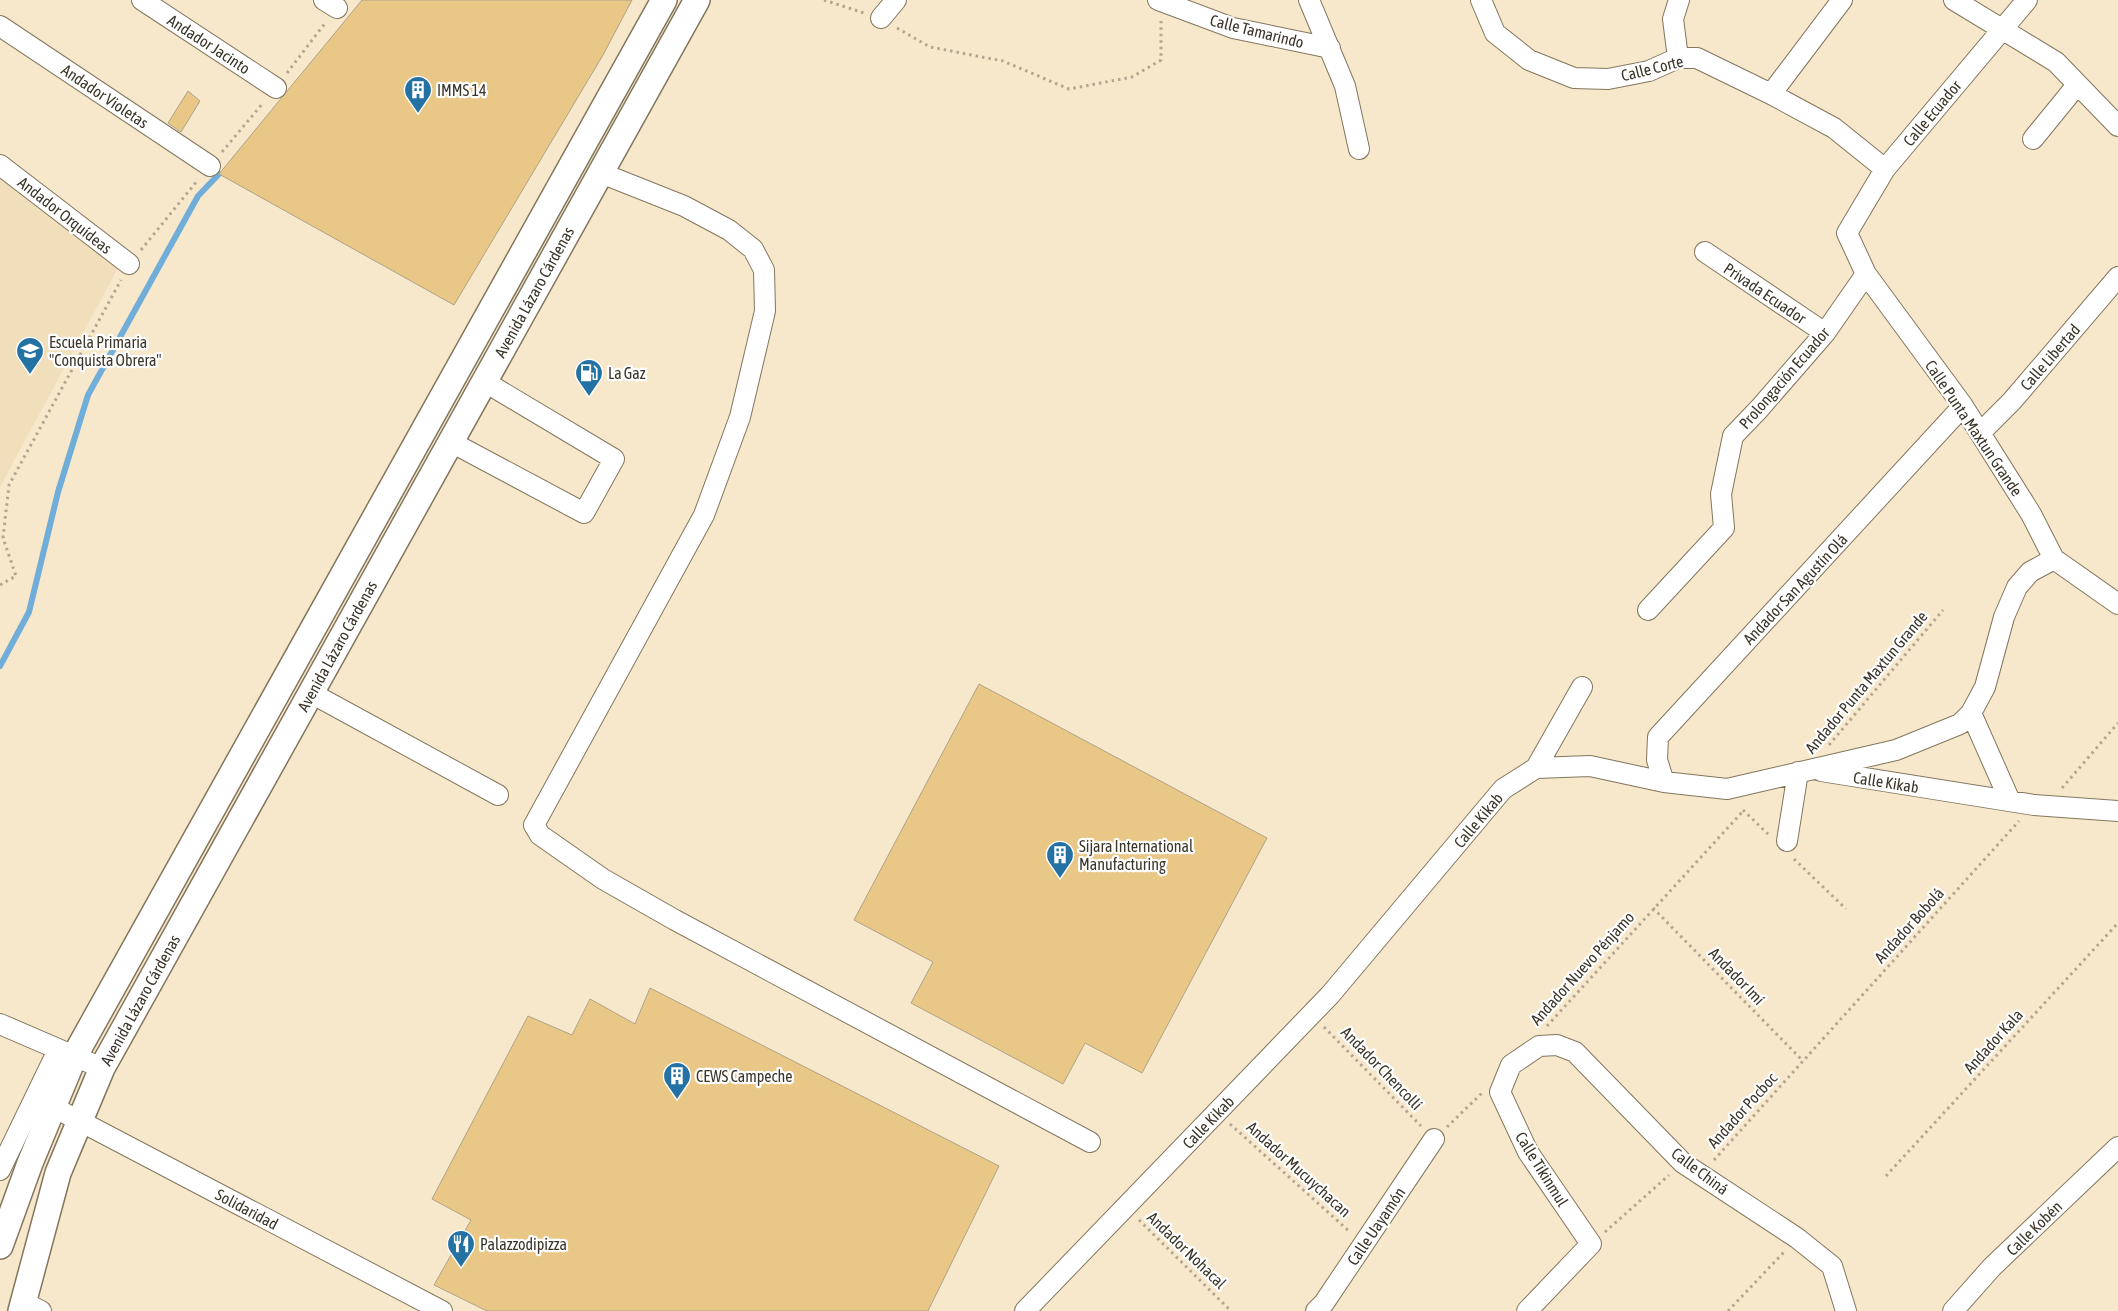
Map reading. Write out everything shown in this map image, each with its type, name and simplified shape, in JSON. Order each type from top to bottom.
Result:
[{"type":"main road","name":"Avenida Lázaro Cárdenas","points":[[0,1246],[52,1107],[66,1053],[664,0]]},
{"type":"main road","name":"Avenida Lázaro Cárdenas","points":[[28,1308],[58,1172],[102,1068],[698,0]]},
{"type":"street","name":"Andador Jacinto","points":[[142,0],[276,88]]},
{"type":"street","points":[[881,18],[896,0]]},
{"type":"street","points":[[1310,0],[1346,86],[1359,149]]},
{"type":"street","name":"Calle Corte","points":[[1482,0],[1495,33],[1530,60],[1574,78],[1608,79],[1649,70],[1678,58],[1697,58],[1771,94],[1834,128],[1885,169]]},
{"type":"street","points":[[1678,0],[1673,19],[1678,58]]},
{"type":"street","points":[[1771,94],[1842,0]]},
{"type":"street","points":[[1954,0],[2056,62],[2118,126]]},
{"type":"street","name":"Calle Ecuador","points":[[1847,233],[1885,169],[2026,0]]},
{"type":"street","name":"Calle Tamarindo","points":[[1160,1],[1233,28],[1330,48]]},
{"type":"street","name":"Andador Violetas","points":[[0,26],[210,166]]},
{"type":"street","points":[[2033,139],[2077,84]]},
{"type":"street","points":[[602,111],[628,125]]},
{"type":"street","name":"Andador Orquídeas","points":[[0,165],[129,264]]},
{"type":"street","points":[[600,173],[684,206],[729,230],[753,249],[764,270],[765,311],[740,417],[704,515],[534,825],[540,834],[603,879],[675,920],[1090,1142]]},
{"type":"street","name":"Calle Punta Maxtun Grande","points":[[1847,233],[1866,274],[1963,406],[2031,514],[2054,559],[2118,604]]},
{"type":"street","name":"Privada Ecuador","points":[[1705,252],[1825,333]]},
{"type":"street","points":[[520,256],[547,270]]},
{"type":"street","name":"Prolongación Ecuador","points":[[1648,610],[1724,528],[1721,494],[1733,436],[1825,333],[1866,274]]},
{"type":"street","name":"Calle Libertad","points":[[1980,433],[2012,401],[2118,277]]},
{"type":"street","points":[[451,442],[584,513],[614,459],[485,382]]},
{"type":"street","name":"Andador San Agustín Olá","points":[[1664,782],[1657,760],[1658,737],[1963,406]]},
{"type":"street","points":[[1787,842],[1803,771],[1896,750],[1960,724],[1971,713],[1985,687],[2004,617],[2017,587],[2030,572],[2054,559]]},
{"type":"street","points":[[1536,768],[1582,687]]},
{"type":"street","points":[[311,694],[498,795]]},
{"type":"street","points":[[1971,713],[2010,801]]},
{"type":"street","name":"Calle Kikab","points":[[1025,1311],[1337,987],[1503,789],[1536,768],[1590,766],[1664,782],[1727,789],[1803,771],[2041,805],[2118,811]]},
{"type":"street","points":[[0,1024],[102,1068]]},
{"type":"street","name":"Calle Chiná","points":[[1541,1038],[1574,1052],[1683,1163],[1700,1176],[1797,1238],[1832,1266],[1846,1311]]},
{"type":"street","name":"Calle Tikinmul","points":[[1541,1038],[1510,1065],[1500,1092],[1528,1152],[1592,1244]]},
{"type":"street","points":[[0,1170],[5,1149],[66,1053]]},
{"type":"street","name":"Solidaridad","points":[[52,1107],[442,1311]]},
{"type":"street","name":"Calle Uayamón","points":[[1316,1311],[1324,1303],[1434,1140]]},
{"type":"street","name":"Calle Kobén","points":[[1953,1311],[1992,1267],[2118,1148]]},
{"type":"street","points":[[1527,1311],[1592,1244]]},
{"type":"path","points":[[824,0],[881,18],[930,48],[1003,61],[1069,89],[1132,77],[1161,60],[1160,1]]},
{"type":"path","points":[[0,586],[16,576],[3,538],[9,485],[129,264],[276,88],[330,4]]},
{"type":"path","name":"Andador Punta Maxtun Grande","points":[[1803,771],[1943,610]]},
{"type":"path","name":"Andador Bobolá","points":[[1803,1061],[2118,723]]},
{"type":"path","name":"Andador Nuevo Pénjamo","points":[[1541,1038],[1653,908],[1744,810]]},
{"type":"path","name":"Andador Imí","points":[[1653,908],[1803,1061]]},
{"type":"path","name":"Andador Kala","points":[[1886,1176],[2118,923]]},
{"type":"path","name":"Andador Chencollí","points":[[1312,1014],[1434,1140]]},
{"type":"path","name":"Andador Pocboc","points":[[1700,1176],[1803,1061]]},
{"type":"path","points":[[1434,1140],[1483,1092]]},
{"type":"path","name":"Andador Mucuychacan","points":[[1217,1113],[1364,1244]]},
{"type":"path","points":[[1592,1244],[1683,1163]]},
{"type":"path","name":"Andador Nohacal","points":[[1126,1208],[1231,1311]]},
{"type":"path","points":[[1728,1311],[1797,1238]]},
{"type":"shaded area","name":"Escuela Primaria \"Conquista Obrera\"","points":[[0,179],[120,264],[0,487]]},
{"type":"building","name":"IMMS 14","points":[[362,0],[632,0],[603,55],[454,305],[219,174]]},
{"type":"building","points":[[188,91],[200,101],[181,132],[168,123]]},
{"type":"building","name":"Sijara International Manufacturing","points":[[979,684],[1267,838],[1142,1073],[1085,1043],[1063,1084],[911,1003],[933,962],[854,920]]},
{"type":"building","name":"CEWS Campeche","points":[[650,988],[999,1166],[928,1311],[487,1311],[434,1285],[471,1220],[432,1199],[528,1016],[572,1035],[590,999],[635,1024]]},
{"type":"waterway","points":[[0,666],[29,612],[58,492],[88,395],[198,196],[219,174]]},
{"type":"place","name":"IMMS 14","points":[[418,114]]},
{"type":"place","name":"Escuela Primaria \"Conquista Obrera\"","points":[[30,375]]},
{"type":"place","name":"La Gaz","points":[[589,397]]},
{"type":"place","name":"Sijara International Manufacturing","points":[[1060,879]]},
{"type":"place","name":"CEWS Campeche","points":[[677,1100]]},
{"type":"place","name":"Palazzodipizza","points":[[461,1268]]}]
